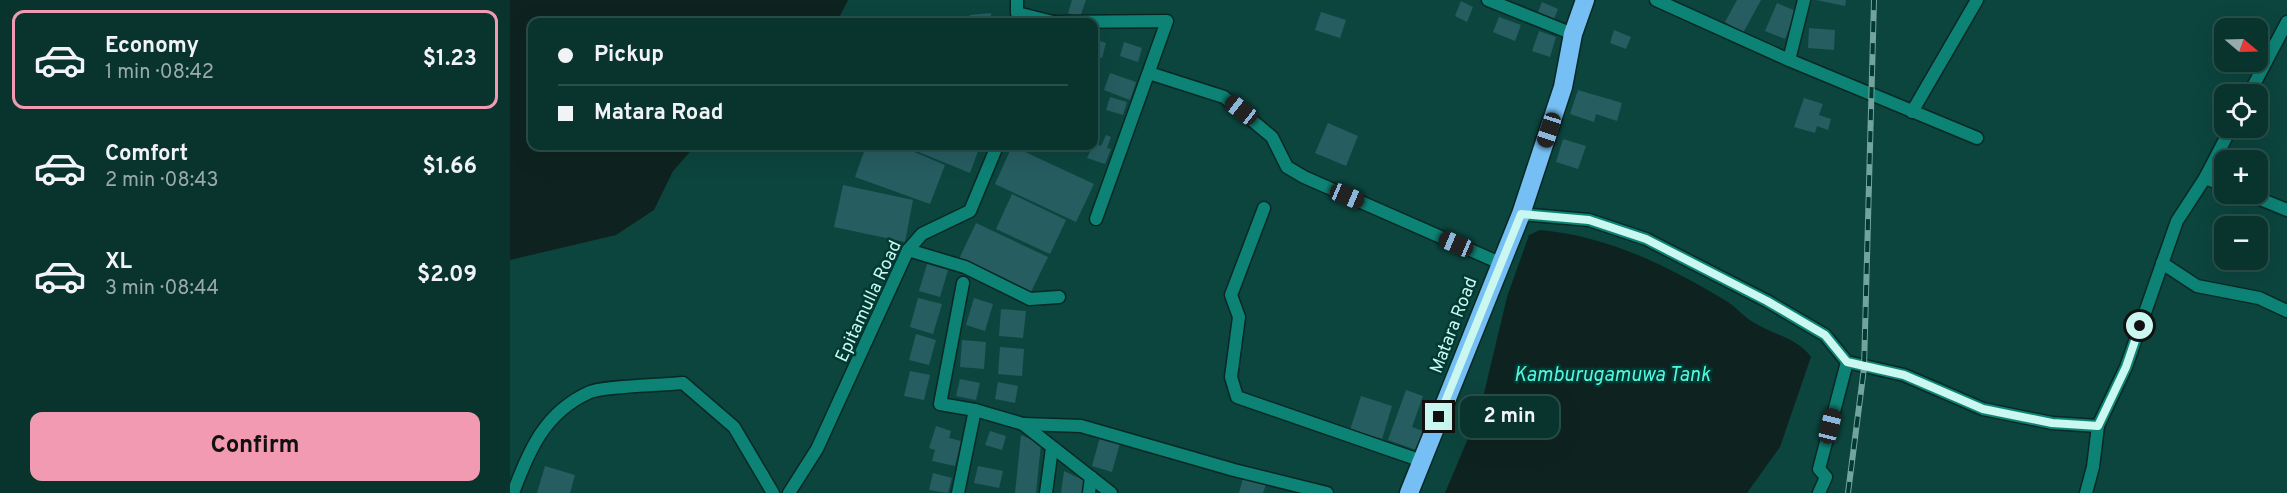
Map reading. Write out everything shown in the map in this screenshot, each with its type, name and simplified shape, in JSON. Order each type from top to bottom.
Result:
[{"type":"highway","name":"Matara Road","points":[[1409,493],[1521,214],[1563,87],[1573,34],[1585,0]]},
{"type":"street","points":[[1017,0],[1017,13],[1037,18]]},
{"type":"street","points":[[1488,0],[1573,34]]},
{"type":"street","points":[[1656,0],[1789,60],[1977,138]]},
{"type":"street","points":[[1789,60],[1804,0]]},
{"type":"street","points":[[1912,112],[1977,0]]},
{"type":"street","points":[[1096,219],[1167,21],[1098,22]]},
{"type":"street","points":[[2253,84],[2287,22]]},
{"type":"street","points":[[1149,73],[1224,97],[1272,137],[1287,167],[1304,177],[1500,263]]},
{"type":"street","points":[[2086,493],[2093,467],[2098,426],[2126,367],[2177,221],[2205,178],[2226,138]]},
{"type":"street","name":"Epitamulla Road","points":[[789,493],[817,449],[908,250],[922,234],[970,211],[995,150]]},
{"type":"street","points":[[2205,178],[2214,181]]},
{"type":"street","points":[[2268,202],[2287,210]]},
{"type":"street","points":[[1264,208],[1231,295],[1239,317],[1231,377],[1237,397],[1422,461]]},
{"type":"street","points":[[1521,214],[1589,220],[1646,239],[1767,301],[1825,335],[1847,362],[1904,375],[1983,409],[2052,423],[2098,426]]},
{"type":"street","points":[[908,250],[965,267],[1030,299],[1059,297]]},
{"type":"street","points":[[2162,263],[2197,286],[2259,298],[2287,311]]},
{"type":"street","points":[[963,283],[940,404],[975,410],[1023,424],[1081,426],[1233,470],[1327,493]]},
{"type":"street","points":[[1819,493],[1826,477],[1819,469],[1847,362]]},
{"type":"street","points":[[513,493],[530,449],[549,419],[591,392],[683,383],[734,427],[773,493]]},
{"type":"street","points":[[958,493],[975,410]]},
{"type":"street","points":[[1023,424],[1111,493]]},
{"type":"street","points":[[1046,493],[1052,448]]},
{"type":"street","points":[[1089,493],[1091,477]]},
{"type":"water","points":[[510,0],[848,0],[839,18],[528,18],[528,150],[691,150],[673,171],[654,210],[616,235],[510,260]]},
{"type":"water","name":"Kamburugamuwa Tank","points":[[1540,230],[1566,233],[1615,246],[1661,265],[1728,302],[1747,318],[1799,345],[1811,357],[1780,447],[1747,493],[1445,493],[1480,410],[1507,297],[1529,235]]},
{"type":"building","points":[[1072,0],[1086,0],[1080,17],[1068,13]]},
{"type":"building","points":[[1737,0],[1761,0],[1743,33],[1725,22]]},
{"type":"building","points":[[1816,0],[1846,0],[1845,6]]},
{"type":"building","points":[[1461,1],[1473,7],[1467,22],[1455,16]]},
{"type":"building","points":[[1542,2],[1558,9],[1553,21],[1537,15]]},
{"type":"building","points":[[1777,3],[1796,11],[1785,39],[1765,31]]},
{"type":"building","points":[[1321,12],[1346,20],[1340,38],[1315,30]]},
{"type":"building","points":[[991,13],[991,18],[970,18],[970,15]]},
{"type":"building","points":[[1499,17],[1521,25],[1515,41],[1493,32]]},
{"type":"building","points":[[1809,28],[1835,30],[1834,50],[1808,48]]},
{"type":"building","points":[[1614,30],[1631,37],[1626,49],[1610,43]]},
{"type":"building","points":[[1539,31],[1556,37],[1550,57],[1532,51]]},
{"type":"building","points":[[1098,40],[1106,43],[1102,58],[1098,57]]},
{"type":"building","points":[[1124,42],[1142,48],[1138,62],[1120,56]]},
{"type":"building","points":[[1110,73],[1136,82],[1130,100],[1104,90]]},
{"type":"building","points":[[1578,90],[1622,103],[1617,121],[1596,114],[1594,122],[1570,114]]},
{"type":"building","points":[[1110,97],[1127,102],[1123,115],[1106,110]]},
{"type":"building","points":[[1804,98],[1823,104],[1819,115],[1831,119],[1828,130],[1817,126],[1815,133],[1794,127]]},
{"type":"building","points":[[1328,123],[1358,136],[1346,166],[1315,153]]},
{"type":"building","points":[[1106,135],[1111,137],[1107,148],[1111,149],[1105,164],[1087,158],[1091,150],[1098,150],[1098,145],[1101,146]]},
{"type":"building","points":[[1563,139],[1586,146],[1578,169],[1556,162]]},
{"type":"building","points":[[865,150],[909,150],[945,165],[930,204],[855,177]]},
{"type":"building","points":[[914,150],[979,150],[970,173]]},
{"type":"building","points":[[1010,150],[1021,150],[1094,184],[1076,222],[995,184]]},
{"type":"building","points":[[843,185],[913,200],[905,242],[834,227]]},
{"type":"building","points":[[1012,194],[1066,220],[1050,254],[996,229]]},
{"type":"building","points":[[976,223],[1048,257],[1030,294],[959,259]]},
{"type":"building","points":[[927,264],[948,270],[940,297],[919,291]]},
{"type":"building","points":[[918,298],[942,304],[933,334],[910,327]]},
{"type":"building","points":[[974,298],[993,304],[985,331],[966,325]]},
{"type":"building","points":[[1001,309],[1026,311],[1023,338],[999,336]]},
{"type":"building","points":[[916,334],[936,340],[929,365],[909,360]]},
{"type":"building","points":[[962,340],[986,342],[984,369],[960,367]]},
{"type":"building","points":[[1000,347],[1024,349],[1022,376],[998,374]]},
{"type":"building","points":[[910,371],[930,375],[924,400],[904,396]]},
{"type":"building","points":[[960,379],[980,383],[976,400],[956,396]]},
{"type":"building","points":[[998,382],[1018,386],[1015,403],[995,399]]},
{"type":"building","points":[[1406,390],[1423,396],[1412,427],[1426,432],[1419,451],[1388,440]]},
{"type":"building","points":[[1361,396],[1392,406],[1382,439],[1350,430]]},
{"type":"building","points":[[936,426],[951,431],[949,438],[961,441],[955,466],[932,461],[935,450],[929,448]]},
{"type":"building","points":[[990,431],[1006,436],[1002,450],[985,445]]},
{"type":"building","points":[[1021,435],[1041,444],[1036,493],[1015,493]]},
{"type":"building","points":[[1100,437],[1120,443],[1112,472],[1092,466]]},
{"type":"building","points":[[545,466],[575,475],[570,493],[537,493]]},
{"type":"building","points":[[978,466],[1003,471],[999,488],[974,483]]},
{"type":"building","points":[[1064,471],[1085,481],[1083,493],[1061,493]]},
{"type":"building","points":[[933,473],[952,478],[948,493],[929,490]]},
{"type":"building","points":[[1243,478],[1266,484],[1263,493],[1239,493]]},
{"type":"railway","points":[[1848,493],[1864,368],[1874,0]]},
{"type":"route","points":[[1439,417],[1521,214],[1589,220],[1646,239],[1767,301],[1825,335],[1847,362],[1864,368],[1904,375],[1983,409],[2052,423],[2098,426],[2126,367],[2140,326]]}]
